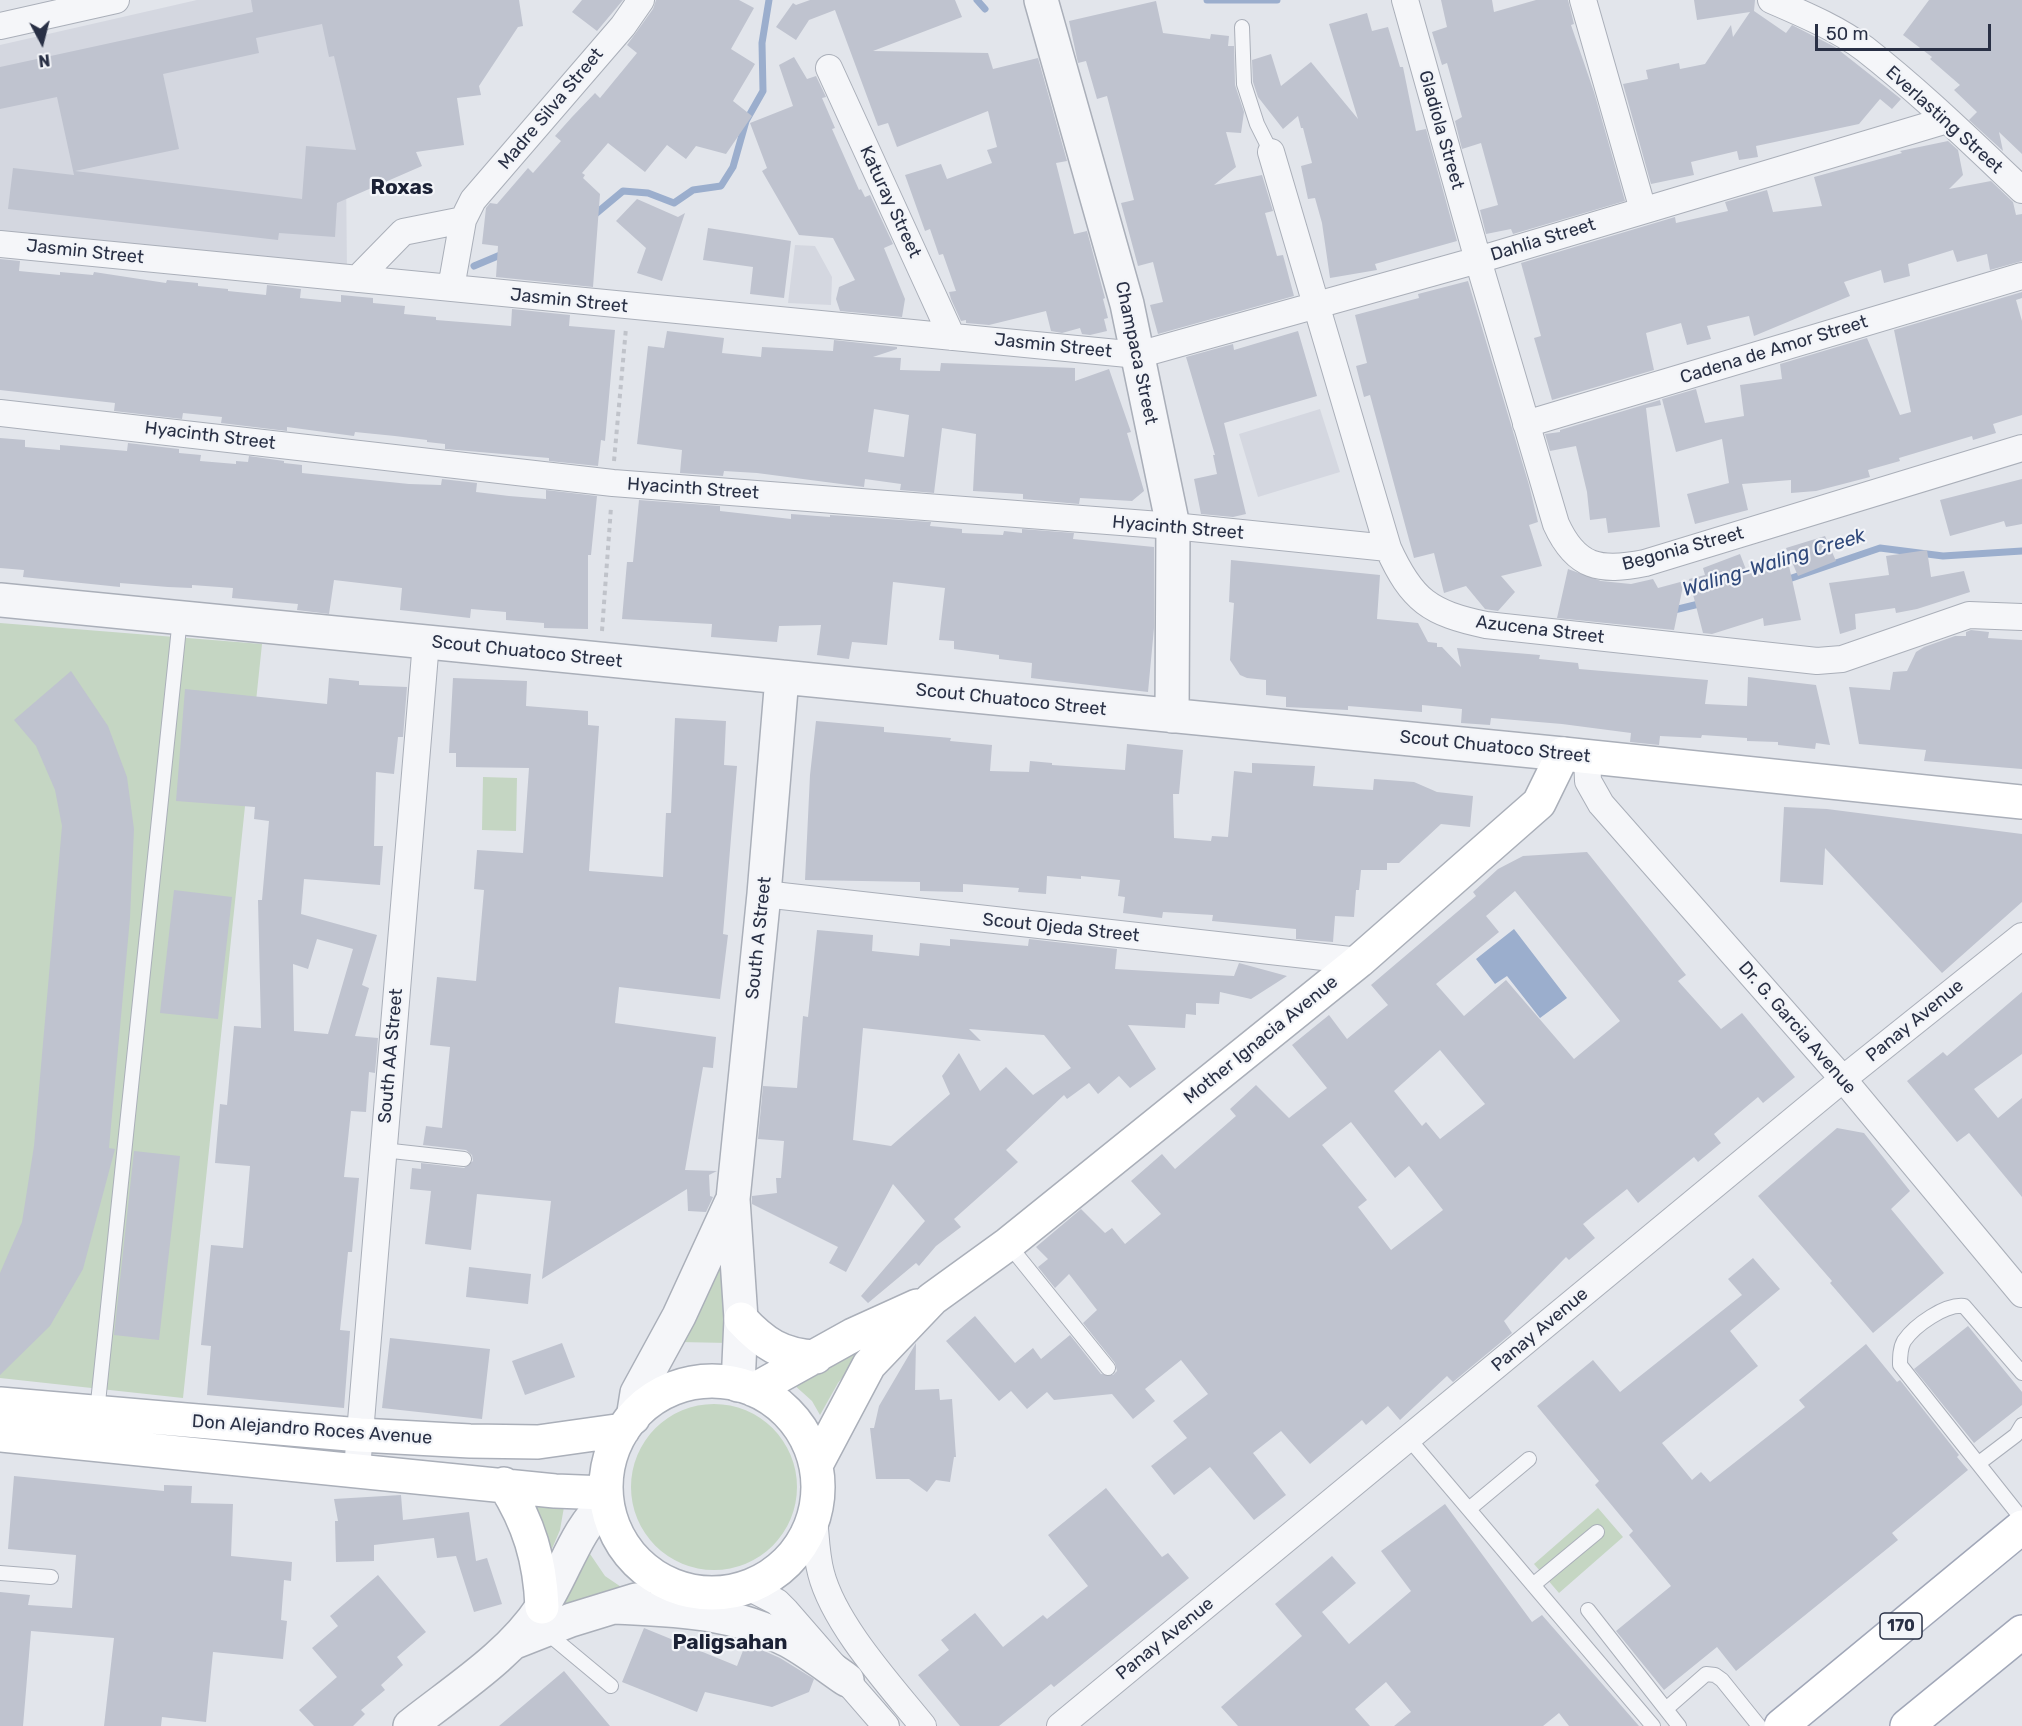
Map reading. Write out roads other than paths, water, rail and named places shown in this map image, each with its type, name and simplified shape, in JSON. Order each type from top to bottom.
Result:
[{"type":"main road","name":"Scout Chuatoco Street","points":[[1575,755],[2022,802]]},
{"type":"main road","name":"Mother Ignacia Avenue","points":[[816,1465],[869,1365],[932,1299],[1008,1244],[1359,961],[1539,803],[1575,755]]},
{"type":"main road","name":"Mother Ignacia Avenue","points":[[746,1388],[816,1357],[852,1335],[932,1299]]},
{"type":"main road","points":[[741,1318],[768,1345],[783,1353],[816,1357]]},
{"type":"main road","points":[[706,1382],[746,1388],[788,1413],[805,1437],[816,1465],[818,1493],[814,1518],[808,1533],[790,1560],[770,1575],[748,1587],[728,1592],[706,1593],[686,1590],[657,1577],[633,1557],[615,1531],[606,1498],[610,1457],[628,1424],[652,1401],[674,1389],[706,1382]]},
{"type":"main road","name":"Don Alejandro Roces Avenue","points":[[0,1404],[95,1429],[357,1469],[504,1484],[606,1498]]},
{"type":"main road","name":"Don Alejandro Roces Avenue","points":[[0,1435],[95,1429],[538,1442],[628,1424]]},
{"type":"main road","points":[[504,1484],[529,1529],[537,1555],[534,1626]]},
{"type":"main road","name":"170","points":[[1780,1726],[2022,1527]]},
{"type":"main road","points":[[1906,1726],[2022,1632]]},
{"type":"street","points":[[0,26],[116,0]]},
{"type":"street","name":"Madre Silva Street","points":[[451,288],[463,220],[474,200],[622,26],[641,0]]},
{"type":"street","name":"Champaca Street","points":[[1041,0],[1124,292],[1173,526],[1172,716]]},
{"type":"street","name":"Gladiola Street","points":[[1405,0],[1478,260]]},
{"type":"street","points":[[1582,0],[1643,210]]},
{"type":"street","name":"Everlasting Street","points":[[1772,0],[1819,21],[1863,48],[1947,120],[2022,190]]},
{"type":"street","name":"Katuray Street","points":[[829,68],[952,337]]},
{"type":"street","name":"Dahlia Street","points":[[1138,355],[1478,260],[1947,120]]},
{"type":"street","name":"Azucena Street","points":[[1271,152],[1388,548],[1399,573],[1420,599],[1436,611],[1486,625],[1817,661],[1842,659],[1969,615],[2022,617]]},
{"type":"street","points":[[357,279],[403,232],[463,220]]},
{"type":"street","name":"Jasmin Street","points":[[0,244],[1138,355]]},
{"type":"street","name":"Begonia Street","points":[[1478,260],[1562,538],[1576,556],[1601,568],[1645,563],[2022,448]]},
{"type":"street","name":"Cadena de Amor Street","points":[[1526,424],[2022,276]]},
{"type":"street","name":"Hyacinth Street","points":[[0,413],[613,483],[1173,526],[1388,548]]},
{"type":"street","name":"Scout Chuatoco Street","points":[[0,600],[1575,755]]},
{"type":"street","name":"South AA Street","points":[[357,1469],[426,642]]},
{"type":"street","name":"South A Street","points":[[746,1388],[733,1199],[764,894],[782,677]]},
{"type":"street","name":"Dr. G. Garcia Avenue","points":[[1575,755],[1601,804],[1843,1079],[2022,1294]]},
{"type":"street","name":"Scout Ojeda Street","points":[[764,894],[1359,961]]},
{"type":"street","name":"Panay Avenue","points":[[1060,1726],[1843,1079],[2022,936]]},
{"type":"street","name":"South A Street","points":[[628,1424],[637,1393],[679,1316],[733,1199]]},
{"type":"street","points":[[410,1726],[534,1626],[592,1515],[606,1498]]},
{"type":"street","points":[[814,1518],[821,1573],[832,1602],[872,1662],[923,1726]]},
{"type":"street","points":[[748,1587],[777,1602],[886,1726]]},
{"type":"street","points":[[534,1626],[686,1590]]},
{"type":"street","points":[[615,1607],[722,1616],[757,1626],[790,1642],[847,1680]]},
{"type":"lane","points":[[1242,27],[1244,84],[1257,124],[1271,152]]},
{"type":"lane","points":[[95,1429],[180,618]]},
{"type":"lane","points":[[383,1149],[464,1159]]},
{"type":"lane","points":[[1008,1244],[1108,1368]]},
{"type":"lane","points":[[2022,1373],[1964,1306],[1954,1305],[1942,1308],[1904,1341],[1900,1365],[2022,1519]]},
{"type":"lane","points":[[1979,1463],[2016,1435],[2022,1425]]},
{"type":"lane","points":[[1409,1439],[1653,1726]]},
{"type":"lane","points":[[1468,1509],[1529,1459]]},
{"type":"lane","points":[[1533,1585],[1596,1532]]},
{"type":"lane","points":[[0,1573],[51,1577]]},
{"type":"lane","points":[[1588,1610],[1679,1726]]},
{"type":"lane","points":[[534,1626],[611,1686]]},
{"type":"lane","points":[[1666,1709],[1706,1674],[1714,1675],[1722,1680],[1759,1726]]},
{"type":"water","points":[[1514,929],[1567,998],[1540,1018],[1507,976],[1495,984],[1476,959]]},
{"type":"waterway","points":[[593,216],[623,191],[648,193],[674,203],[693,190],[721,186],[733,167],[746,121],[763,91],[762,43],[769,0]]},
{"type":"waterway","points":[[977,0],[985,9]]},
{"type":"waterway","points":[[1207,0],[1277,0]]},
{"type":"waterway","points":[[474,266],[505,253]]},
{"type":"waterway","name":"Waling-Waling Creek","points":[[1783,581],[1880,548],[1943,556],[2022,551]]},
{"type":"waterway","name":"Waling-Waling Creek","points":[[1670,611],[1703,603]]},
{"type":"district","name":"Roxas","points":[[402,188]]},
{"type":"district","name":"Paligsahan","points":[[730,1643]]}]
